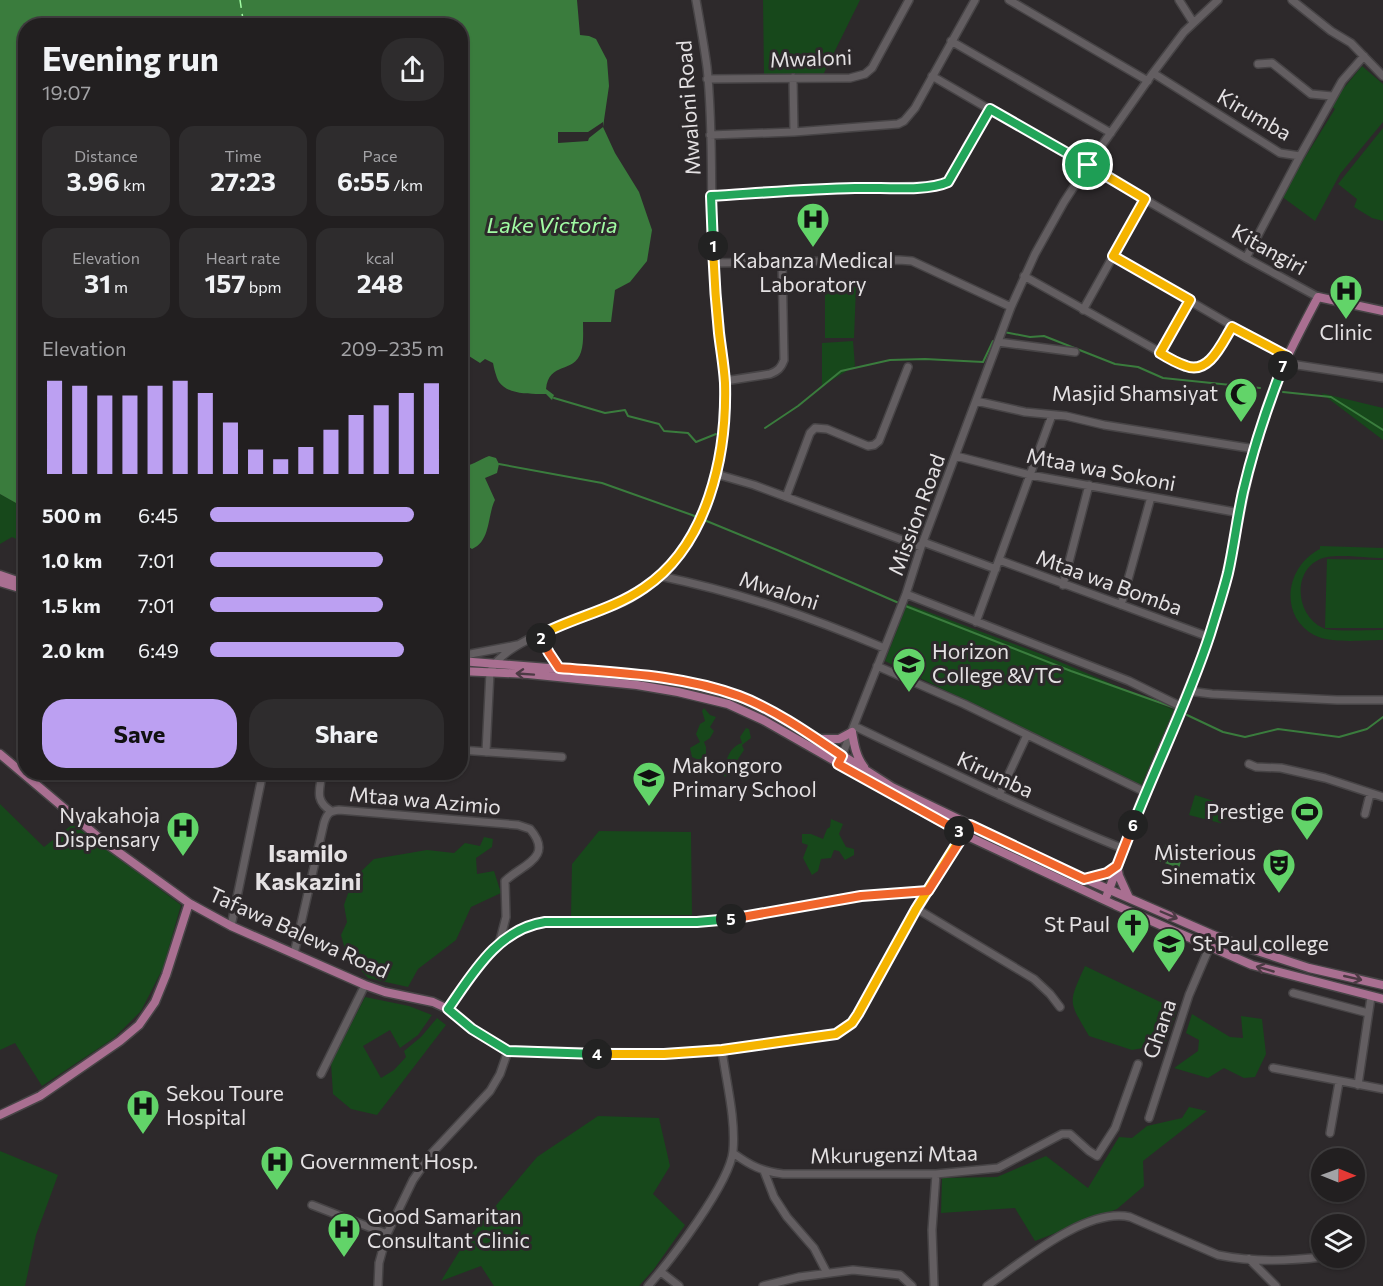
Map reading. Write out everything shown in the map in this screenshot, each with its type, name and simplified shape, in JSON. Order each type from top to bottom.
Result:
[{"type":"main road","name":"Kitangiri","points":[[1318,297],[1383,311]]},
{"type":"main road","points":[[1105,901],[1145,792],[1209,637],[1227,575],[1265,412],[1285,360],[1318,297]]},
{"type":"main road","points":[[0,575],[18,581]]},
{"type":"main road","points":[[0,582],[18,588]]},
{"type":"main road","points":[[468,661],[669,679],[740,696],[817,739],[840,760],[1084,879],[1239,945],[1309,968],[1383,985]]},
{"type":"main road","points":[[468,671],[637,685],[728,704],[840,760],[963,834],[1105,901],[1252,965],[1383,999]]},
{"type":"main road","points":[[817,739],[839,739],[853,729],[860,761],[868,772]]},
{"type":"main road","name":"Tafawa Balewa Road","points":[[0,754],[18,769]]},
{"type":"main road","name":"Tafawa Balewa Road","points":[[31,780],[103,841],[189,903],[231,926],[365,985],[385,992],[433,1002],[448,1009],[480,1034],[508,1051]]},
{"type":"main road","points":[[508,1051],[664,1054],[722,1050],[836,1034],[844,1030],[858,1014],[916,909],[970,825]]},
{"type":"main road","points":[[1084,879],[1107,873],[1117,866]]},
{"type":"main road","points":[[1117,866],[1129,898]]},
{"type":"main road","points":[[0,1114],[40,1096],[120,1041],[139,1025],[155,1002],[189,903]]},
{"type":"street","name":"Mwaloni Road","points":[[490,672],[506,654],[522,644],[628,599],[660,576],[680,553],[697,526],[716,474],[724,422],[725,381],[713,263],[707,79],[696,0]]},
{"type":"street","name":"Mwaloni","points":[[707,79],[850,78],[865,74],[880,55],[909,0]]},
{"type":"street","points":[[710,135],[794,132],[898,124],[904,121],[915,108],[975,0]]},
{"type":"street","points":[[1010,0],[1148,81]]},
{"type":"street","points":[[1179,0],[1193,22]]},
{"type":"street","points":[[932,76],[1088,165],[1193,22],[1218,0]]},
{"type":"street","points":[[1292,0],[1351,44],[1383,76]]},
{"type":"street","points":[[951,41],[1111,132]]},
{"type":"street","name":"Kirumba","points":[[1154,73],[1280,153],[1300,156],[1332,96],[1364,56]]},
{"type":"street","points":[[1258,64],[1272,63],[1311,94],[1332,96]]},
{"type":"street","points":[[793,78],[794,132]]},
{"type":"street","points":[[711,196],[940,185],[948,182],[953,175],[967,146],[990,109]]},
{"type":"street","points":[[1246,258],[1300,156]]},
{"type":"street","name":"Kitangiri","points":[[1088,165],[1246,258],[1318,297]]},
{"type":"street","name":"Mission Road","points":[[840,760],[904,597],[1011,307],[1050,226],[1088,165]]},
{"type":"street","points":[[1083,310],[1145,199]]},
{"type":"street","points":[[1113,256],[1190,300],[1285,360],[1383,378]]},
{"type":"street","points":[[725,381],[770,374],[782,367],[784,360],[783,261]]},
{"type":"street","points":[[713,263],[912,261],[1011,307]]},
{"type":"street","points":[[1024,276],[1185,366],[1194,368],[1203,366],[1210,360],[1232,327]]},
{"type":"street","points":[[1160,353],[1190,300]]},
{"type":"street","points":[[998,342],[1075,352]]},
{"type":"street","points":[[786,496],[810,433],[815,428],[827,429],[868,446],[879,441],[908,367]]},
{"type":"street","points":[[976,401],[1025,412],[1255,448]]},
{"type":"street","points":[[976,622],[1052,415]]},
{"type":"street","name":"Mtaa wa Sokoni","points":[[956,456],[1030,475],[1240,513]]},
{"type":"street","points":[[716,474],[996,569]]},
{"type":"street","points":[[1063,585],[1089,485]]},
{"type":"street","points":[[1121,605],[1151,497]]},
{"type":"street","name":"Mtaa wa Bomba","points":[[999,560],[1209,637]]},
{"type":"street","name":"Mwaloni","points":[[660,576],[704,585],[767,603],[884,648]]},
{"type":"street","points":[[904,597],[1130,681],[1182,707]]},
{"type":"street","points":[[540,635],[559,668]]},
{"type":"street","points":[[468,654],[522,644]]},
{"type":"street","points":[[877,666],[946,696],[1145,792]]},
{"type":"street","points":[[486,752],[490,672]]},
{"type":"street","points":[[1188,691],[1336,700],[1383,700]]},
{"type":"street","name":"Kirumba","points":[[853,729],[1055,821],[1124,849]]},
{"type":"street","points":[[999,795],[1027,735]]},
{"type":"street","points":[[468,751],[562,757]]},
{"type":"street","points":[[1249,764],[1256,767],[1281,768],[1325,778],[1383,797]]},
{"type":"street","points":[[231,926],[261,780]]},
{"type":"street","points":[[321,780],[320,803],[331,811]]},
{"type":"street","points":[[1365,814],[1370,794]]},
{"type":"street","name":"Mtaa wa Azimio","points":[[294,954],[326,816],[331,811],[339,810],[518,825],[530,828],[537,839],[536,856],[532,863],[505,881],[506,917],[499,944]]},
{"type":"street","points":[[448,1009],[467,981],[499,944],[516,931],[531,925],[545,922],[697,922],[730,919],[861,896],[928,891]]},
{"type":"street","points":[[916,909],[1034,979],[1060,1007]]},
{"type":"street","name":"Ghana","points":[[1149,1118],[1174,1037],[1207,953]]},
{"type":"street","points":[[1320,1000],[1324,984]]},
{"type":"street","points":[[321,1074],[365,985]]},
{"type":"street","points":[[1293,993],[1368,1013]]},
{"type":"street","points":[[1358,1085],[1371,997]]},
{"type":"street","points":[[648,1286],[661,1272],[722,1182],[733,1153],[733,1129],[722,1050]]},
{"type":"street","points":[[378,1286],[379,1263],[387,1234],[413,1180],[432,1153],[490,1091],[500,1074],[508,1051]]},
{"type":"street","name":"Mkurugenzi Mtaa","points":[[733,1153],[764,1171],[805,1174],[936,1174],[998,1168],[1062,1134],[1070,1134],[1089,1152],[1097,1156],[1115,1128],[1138,1064]]},
{"type":"street","points":[[1273,1068],[1383,1089]]},
{"type":"street","points":[[1330,1133],[1339,1082]]},
{"type":"street","points":[[764,1171],[774,1197],[787,1217],[814,1248],[827,1273]]},
{"type":"street","points":[[934,1286],[932,1230],[936,1174]]},
{"type":"street","points":[[312,1205],[387,1234]]},
{"type":"street","points":[[987,1286],[1062,1235],[1102,1216],[1118,1214],[1218,1255],[1249,1259],[1311,1258]]},
{"type":"street","points":[[1249,1259],[1276,1286]]},
{"type":"street","points":[[763,1286],[854,1270],[900,1275],[912,1286]]},
{"type":"street","points":[[661,1272],[679,1286]]},
{"type":"shaded area","points":[[763,0],[860,0],[823,75],[764,74]]},
{"type":"shaded area","points":[[1362,66],[1383,84],[1383,122],[1340,174],[1315,221],[1281,196],[1335,109],[1330,105]]},
{"type":"shaded area","points":[[1383,128],[1383,221],[1372,218],[1354,207],[1357,199],[1338,184]]},
{"type":"shaded area","points":[[825,286],[856,287],[854,338],[825,338]]},
{"type":"shaded area","points":[[853,341],[855,366],[822,386],[822,343]]},
{"type":"shaded area","points":[[1321,393],[1383,408],[1383,440]]},
{"type":"shaded area","points":[[0,494],[16,503],[18,540],[12,537],[0,544]]},
{"type":"shaded area","points":[[1320,546],[1383,548],[1383,558],[1333,556],[1316,561],[1307,569],[1302,579],[1301,590],[1306,612],[1323,628],[1383,630],[1383,640],[1348,641],[1321,638],[1303,626],[1295,616],[1291,603],[1294,578],[1300,567],[1320,549]]},
{"type":"shaded area","points":[[1327,559],[1383,560],[1383,628],[1325,628]]},
{"type":"shaded area","points":[[907,604],[1041,654],[1174,710],[1141,786],[885,661]]},
{"type":"shaded area","points":[[704,708],[710,715],[716,717],[710,727],[714,731],[704,742],[706,754],[699,760],[692,757],[690,748],[700,742],[696,734],[700,724],[705,721],[702,711]]},
{"type":"shaded area","points":[[746,728],[749,729],[751,738],[742,745],[744,750],[736,762],[729,767],[730,772],[725,777],[720,769],[726,765],[733,749],[742,743],[740,737]]},
{"type":"shaded area","points":[[1195,795],[1217,802],[1214,813],[1230,817],[1220,823],[1189,815]]},
{"type":"shaded area","points":[[0,804],[44,847],[73,824],[181,905],[163,968],[141,1011],[114,1038],[42,1086],[15,1043],[0,1050]]},
{"type":"shaded area","points":[[831,819],[843,824],[839,834],[846,847],[854,849],[854,855],[845,860],[839,851],[834,850],[831,858],[821,859],[818,871],[812,875],[803,858],[808,845],[802,843],[802,834],[811,834],[823,839],[830,827]]},
{"type":"shaded area","points":[[599,831],[691,832],[692,915],[571,916],[572,864]]},
{"type":"shaded area","points":[[484,837],[493,839],[492,847],[476,858],[477,874],[494,871],[501,893],[471,907],[456,940],[418,969],[408,987],[368,978],[346,953],[341,935],[347,922],[344,905],[353,879],[374,859],[427,850],[454,853],[465,843],[480,846]]},
{"type":"shaded area","points":[[1085,966],[1177,1010],[1165,1044],[1132,1050],[1089,1036],[1077,1015],[1073,1002],[1073,995]]},
{"type":"shaded area","points":[[365,997],[409,1006],[432,1015],[418,1035],[400,1048],[390,1030],[363,1046],[381,1078],[394,1070],[406,1057],[404,1051],[421,1037],[437,1018],[446,1025],[377,1115],[351,1109],[333,1094],[331,1063]]},
{"type":"shaded area","points":[[1192,1014],[1230,1037],[1243,1038],[1241,1016],[1262,1019],[1266,1054],[1255,1077],[1244,1078],[1224,1068],[1208,1078],[1174,1068],[1198,1051],[1199,1040],[1186,1033]]},
{"type":"shaded area","points":[[1189,1107],[1207,1111],[1143,1161],[1144,1186],[1117,1209],[1035,1241],[1015,1208],[941,1213],[942,1178],[997,1177],[1046,1156],[1088,1188],[1119,1137],[1132,1138],[1147,1126],[1182,1118]]},
{"type":"shaded area","points":[[598,1116],[659,1118],[670,1166],[653,1194],[685,1225],[639,1286],[494,1286],[481,1266],[441,1281],[465,1242],[537,1157]]},
{"type":"shaded area","points":[[0,1151],[58,1175],[36,1235],[25,1286],[0,1286]]},
{"type":"water","name":"Lake Victoria","points":[[0,0],[577,0],[580,35],[596,39],[607,60],[609,86],[603,127],[615,153],[639,192],[652,230],[647,261],[630,282],[615,290],[611,322],[583,322],[583,345],[578,359],[552,374],[548,380],[546,389],[554,395],[552,400],[546,394],[521,393],[508,389],[499,382],[493,363],[485,359],[480,363],[468,355],[468,18],[18,18],[18,511],[16,503],[0,494]]},
{"type":"water","points":[[489,456],[496,458],[499,464],[497,473],[485,478],[495,500],[486,534],[472,549],[468,546],[468,465]]},
{"type":"water","points":[[1166,844],[1185,849],[1179,868],[1159,861]]},
{"type":"pier","points":[[603,122],[603,127],[588,141],[558,143],[558,132],[588,132]]},
{"type":"waterway","points":[[1004,332],[1030,337],[1044,336],[1115,364],[1138,367],[1163,378],[1260,388]]},
{"type":"waterway","points":[[765,428],[798,406],[841,371],[890,360],[983,362],[993,341]]},
{"type":"waterway","points":[[1283,392],[1331,397],[1383,430]]},
{"type":"waterway","points":[[554,398],[605,413],[625,410],[628,416],[659,424],[664,431],[688,433],[696,442],[716,434]]},
{"type":"waterway","points":[[499,464],[602,483],[692,515],[908,607],[1071,671],[1175,708]]},
{"type":"waterway","points":[[1187,715],[1223,732],[1245,737],[1278,729],[1339,737],[1367,729],[1383,717]]},
{"type":"ferry route","points":[[240,0],[243,18]]},
{"type":"place","name":"Kabanza Medical Laboratory","points":[[813,248]]},
{"type":"place","name":"Clinic","points":[[1346,320]]},
{"type":"place","name":"Masjid Shamsiyat","points":[[1241,423]]},
{"type":"place","name":"Horizon College &VTC","points":[[909,693]]},
{"type":"place","name":"Makongoro Primary School","points":[[649,807]]},
{"type":"place","name":"Prestige","points":[[1307,841]]},
{"type":"place","name":"Nyakahoja Dispensary","points":[[183,857]]},
{"type":"place","name":"Misterious Sinematix","points":[[1279,894]]},
{"type":"place","name":"St Paul","points":[[1133,954]]},
{"type":"place","name":"St Paul college","points":[[1169,973]]},
{"type":"place","name":"Sekou Toure Hospital","points":[[143,1135]]},
{"type":"place","name":"Government Hosp.","points":[[277,1191]]},
{"type":"place","name":"Good Samaritan Consultant Clinic","points":[[344,1258]]},
{"type":"district","name":"Isamilo Kaskazini","points":[[308,868]]},
{"type":"route","points":[[1088,165],[990,109],[977,128],[953,175],[948,182],[940,185],[711,196],[713,263],[725,400],[721,450],[703,513],[680,553],[660,576],[647,586],[628,599],[600,612],[574,620],[540,635],[559,668],[669,679],[740,696],[817,739],[842,756],[838,764],[963,834],[916,909],[852,1023],[836,1034],[722,1050],[664,1054],[508,1051],[472,1029],[448,1009],[467,981],[499,944],[516,931],[531,925],[545,922],[697,922],[730,919],[861,896],[893,893],[928,891],[970,825],[1084,879],[1097,877],[1117,866],[1209,637],[1227,575],[1243,493],[1255,448],[1265,412],[1287,356],[1232,327],[1210,360],[1203,366],[1194,368],[1185,366],[1160,353],[1190,300],[1113,256],[1145,199],[1088,165]]}]
